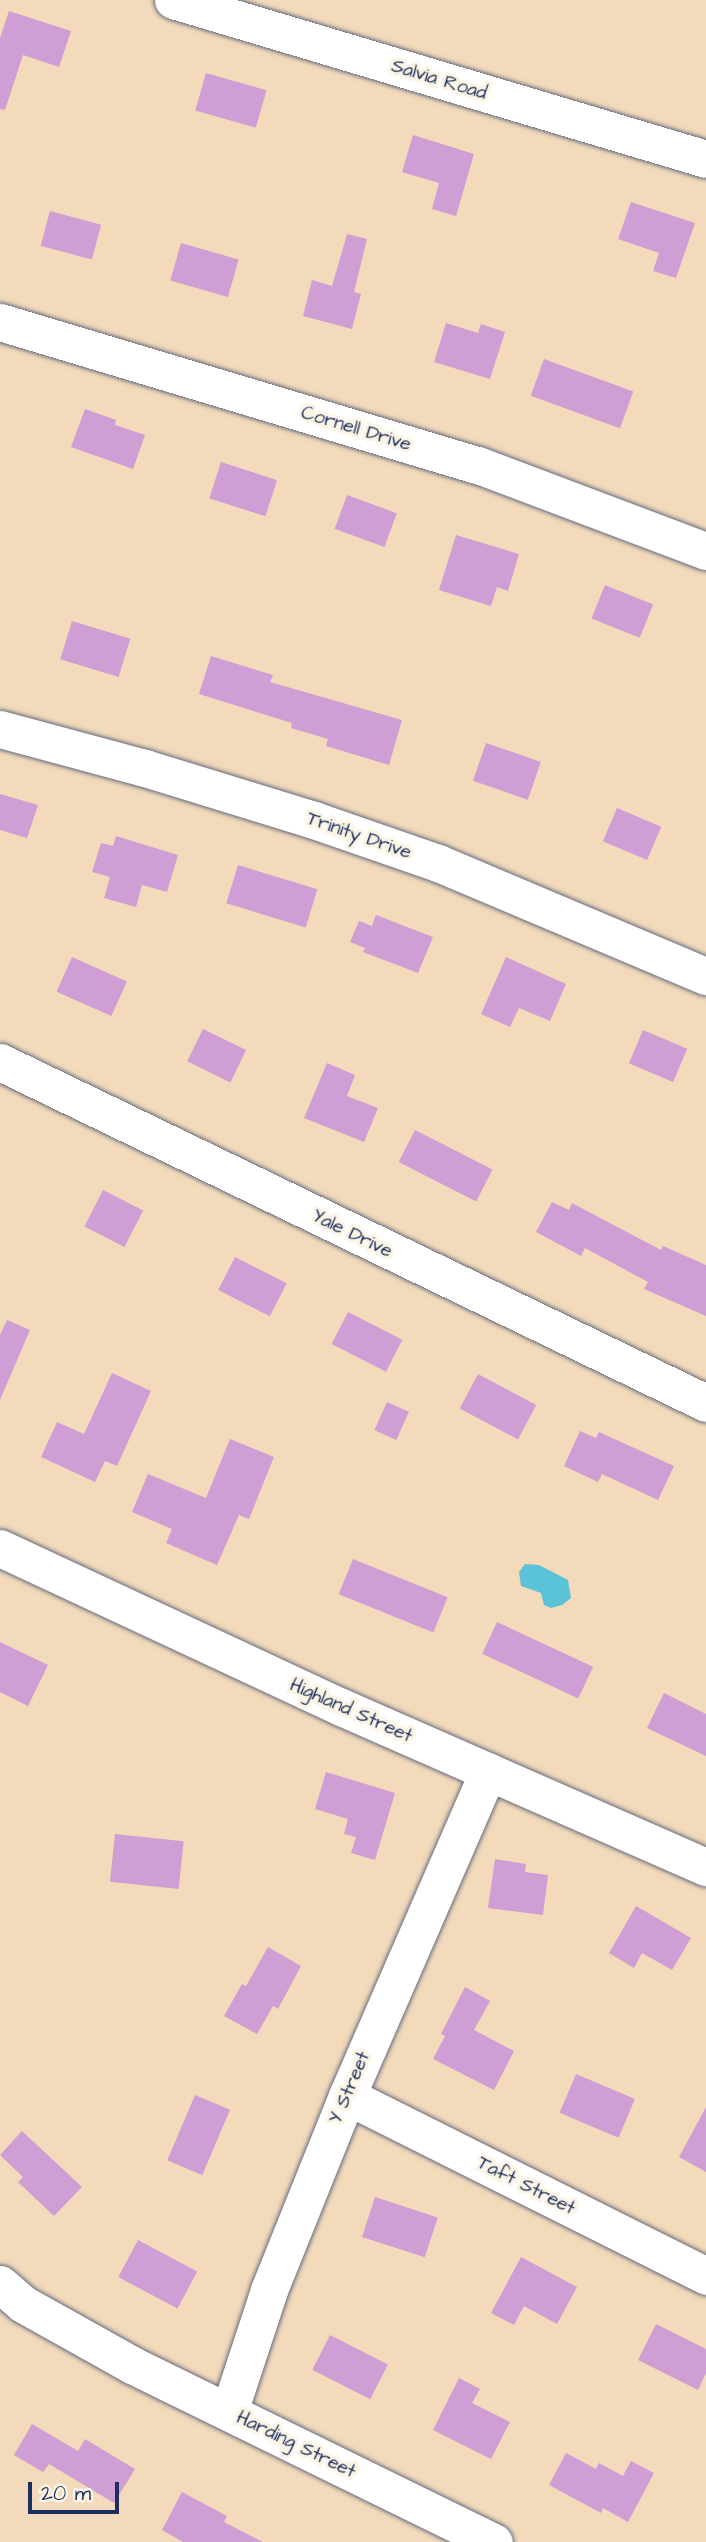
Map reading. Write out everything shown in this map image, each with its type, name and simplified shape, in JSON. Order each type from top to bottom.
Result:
[{"type":"street","name":"Salvia Road","points":[[173,0],[706,159]]},
{"type":"street","name":"Cornell Drive","points":[[0,322],[478,465],[706,551]]},
{"type":"street","name":"Trinity Drive","points":[[0,729],[145,768],[314,820],[425,859],[706,976]]},
{"type":"street","name":"Yale Drive","points":[[0,1062],[706,1403]]},
{"type":"street","name":"Highland Street","points":[[0,1548],[341,1707],[706,1867]]},
{"type":"street","name":"Y Street","points":[[229,2412],[269,2290],[347,2096],[488,1771]]},
{"type":"street","name":"Taft Street","points":[[347,2096],[706,2276]]},
{"type":"street","name":"Harding Street","points":[[0,2284],[23,2304],[99,2347],[494,2542]]},
{"type":"water","points":[[525,1564],[539,1565],[568,1580],[571,1598],[562,1605],[551,1608],[544,1605],[541,1593],[521,1586],[519,1572]]},
{"type":"building","points":[[9,11],[71,31],[59,67],[23,55],[5,110],[0,109],[0,38]]},
{"type":"building","points":[[206,73],[267,90],[256,128],[195,110]]},
{"type":"building","points":[[413,135],[474,154],[456,216],[432,209],[439,183],[402,172]]},
{"type":"building","points":[[631,202],[695,223],[676,278],[653,271],[659,253],[618,239]]},
{"type":"building","points":[[50,211],[101,225],[92,259],[41,246]]},
{"type":"building","points":[[347,234],[367,239],[354,292],[361,294],[352,329],[303,316],[312,280],[332,286]]},
{"type":"building","points":[[181,243],[239,260],[228,297],[170,280]]},
{"type":"building","points":[[446,323],[478,333],[481,324],[505,332],[490,379],[434,362]]},
{"type":"building","points":[[544,359],[633,391],[620,428],[531,396]]},
{"type":"building","points":[[85,409],[116,420],[115,425],[145,435],[133,469],[71,447]]},
{"type":"building","points":[[221,462],[277,480],[265,516],[209,498]]},
{"type":"building","points":[[347,495],[397,513],[384,547],[335,529]]},
{"type":"building","points":[[456,535],[519,554],[508,591],[497,587],[491,606],[439,590]]},
{"type":"building","points":[[605,585],[653,604],[640,638],[592,618]]},
{"type":"building","points":[[72,621],[130,639],[119,677],[60,659]]},
{"type":"building","points":[[211,656],[273,675],[270,682],[402,720],[389,765],[326,746],[328,739],[291,728],[292,723],[199,694]]},
{"type":"building","points":[[486,743],[541,762],[528,800],[473,781]]},
{"type":"building","points":[[0,794],[38,805],[27,838],[0,830]]},
{"type":"building","points":[[617,808],[661,827],[647,860],[603,841]]},
{"type":"building","points":[[116,836],[178,855],[167,892],[142,885],[136,907],[104,898],[110,877],[92,872],[101,843],[113,846]]},
{"type":"building","points":[[238,865],[317,889],[306,928],[226,903]]},
{"type":"building","points":[[376,915],[433,937],[418,973],[363,952],[365,948],[350,942],[359,921],[372,926]]},
{"type":"building","points":[[72,957],[127,981],[111,1016],[57,992]]},
{"type":"building","points":[[506,957],[566,984],[550,1021],[519,1008],[510,1027],[481,1014]]},
{"type":"building","points":[[203,1029],[246,1050],[230,1082],[187,1061]]},
{"type":"building","points":[[643,1030],[687,1049],[673,1082],[629,1063]]},
{"type":"building","points":[[327,1063],[355,1075],[347,1096],[378,1108],[364,1142],[304,1118]]},
{"type":"building","points":[[415,1130],[493,1169],[476,1202],[399,1162]]},
{"type":"building","points":[[103,1190],[143,1210],[124,1247],[84,1227]]},
{"type":"building","points":[[552,1202],[569,1210],[572,1203],[661,1250],[663,1246],[706,1265],[706,1316],[644,1289],[648,1282],[585,1248],[581,1256],[536,1232]]},
{"type":"building","points":[[235,1257],[287,1283],[270,1316],[218,1290]]},
{"type":"building","points":[[348,1312],[402,1340],[386,1372],[332,1344]]},
{"type":"building","points":[[7,1320],[30,1330],[0,1400],[0,1335]]},
{"type":"building","points":[[112,1373],[151,1391],[117,1466],[105,1461],[95,1482],[41,1457],[57,1422],[84,1434]]},
{"type":"building","points":[[478,1374],[536,1405],[518,1439],[460,1408]]},
{"type":"building","points":[[387,1402],[409,1412],[396,1440],[374,1430]]},
{"type":"building","points":[[580,1431],[596,1438],[599,1432],[674,1466],[658,1500],[602,1474],[598,1482],[564,1466]]},
{"type":"building","points":[[230,1439],[274,1457],[249,1519],[239,1515],[217,1565],[166,1543],[172,1529],[132,1512],[148,1474],[206,1498]]},
{"type":"building","points":[[353,1559],[448,1597],[433,1632],[339,1594]]},
{"type":"building","points":[[497,1622],[593,1667],[578,1699],[482,1654]]},
{"type":"building","points":[[0,1642],[48,1665],[28,1706],[0,1692]]},
{"type":"building","points":[[664,1693],[706,1714],[706,1756],[647,1728]]},
{"type":"building","points":[[326,1772],[395,1793],[375,1860],[351,1853],[356,1837],[344,1834],[348,1819],[315,1809]]},
{"type":"building","points":[[115,1834],[184,1841],[179,1889],[110,1882]]},
{"type":"building","points":[[495,1859],[526,1864],[525,1872],[548,1875],[543,1915],[488,1908]]},
{"type":"building","points":[[636,1906],[691,1938],[672,1970],[642,1953],[634,1968],[609,1953]]},
{"type":"building","points":[[268,1947],[301,1966],[278,2009],[273,2006],[257,2034],[224,2016],[242,1984],[246,1986]]},
{"type":"building","points":[[465,1987],[490,2001],[474,2030],[514,2051],[494,2090],[433,2059],[445,2036],[441,2034]]},
{"type":"building","points":[[576,2074],[635,2099],[619,2138],[560,2113]]},
{"type":"building","points":[[195,2095],[230,2110],[202,2175],[167,2160]]},
{"type":"building","points":[[706,2107],[706,2172],[679,2157]]},
{"type":"building","points":[[22,2131],[82,2187],[54,2216],[18,2182],[23,2177],[0,2155]]},
{"type":"building","points":[[375,2197],[438,2217],[425,2257],[362,2237]]},
{"type":"building","points":[[138,2240],[197,2271],[177,2309],[118,2277]]},
{"type":"building","points":[[521,2257],[577,2287],[557,2324],[524,2306],[514,2325],[491,2313]]},
{"type":"building","points":[[656,2324],[706,2349],[706,2373],[698,2390],[638,2360]]},
{"type":"building","points":[[330,2335],[388,2365],[370,2399],[312,2370]]},
{"type":"building","points":[[459,2378],[480,2389],[472,2403],[510,2422],[491,2459],[433,2430]]},
{"type":"building","points":[[32,2424],[78,2451],[85,2439],[135,2469],[114,2503],[49,2464],[43,2472],[14,2455]]},
{"type":"building","points":[[566,2453],[596,2469],[599,2463],[623,2476],[631,2461],[654,2473],[628,2522],[603,2508],[601,2513],[549,2485]]},
{"type":"building","points":[[182,2492],[227,2516],[224,2522],[263,2542],[183,2542],[162,2530]]}]
